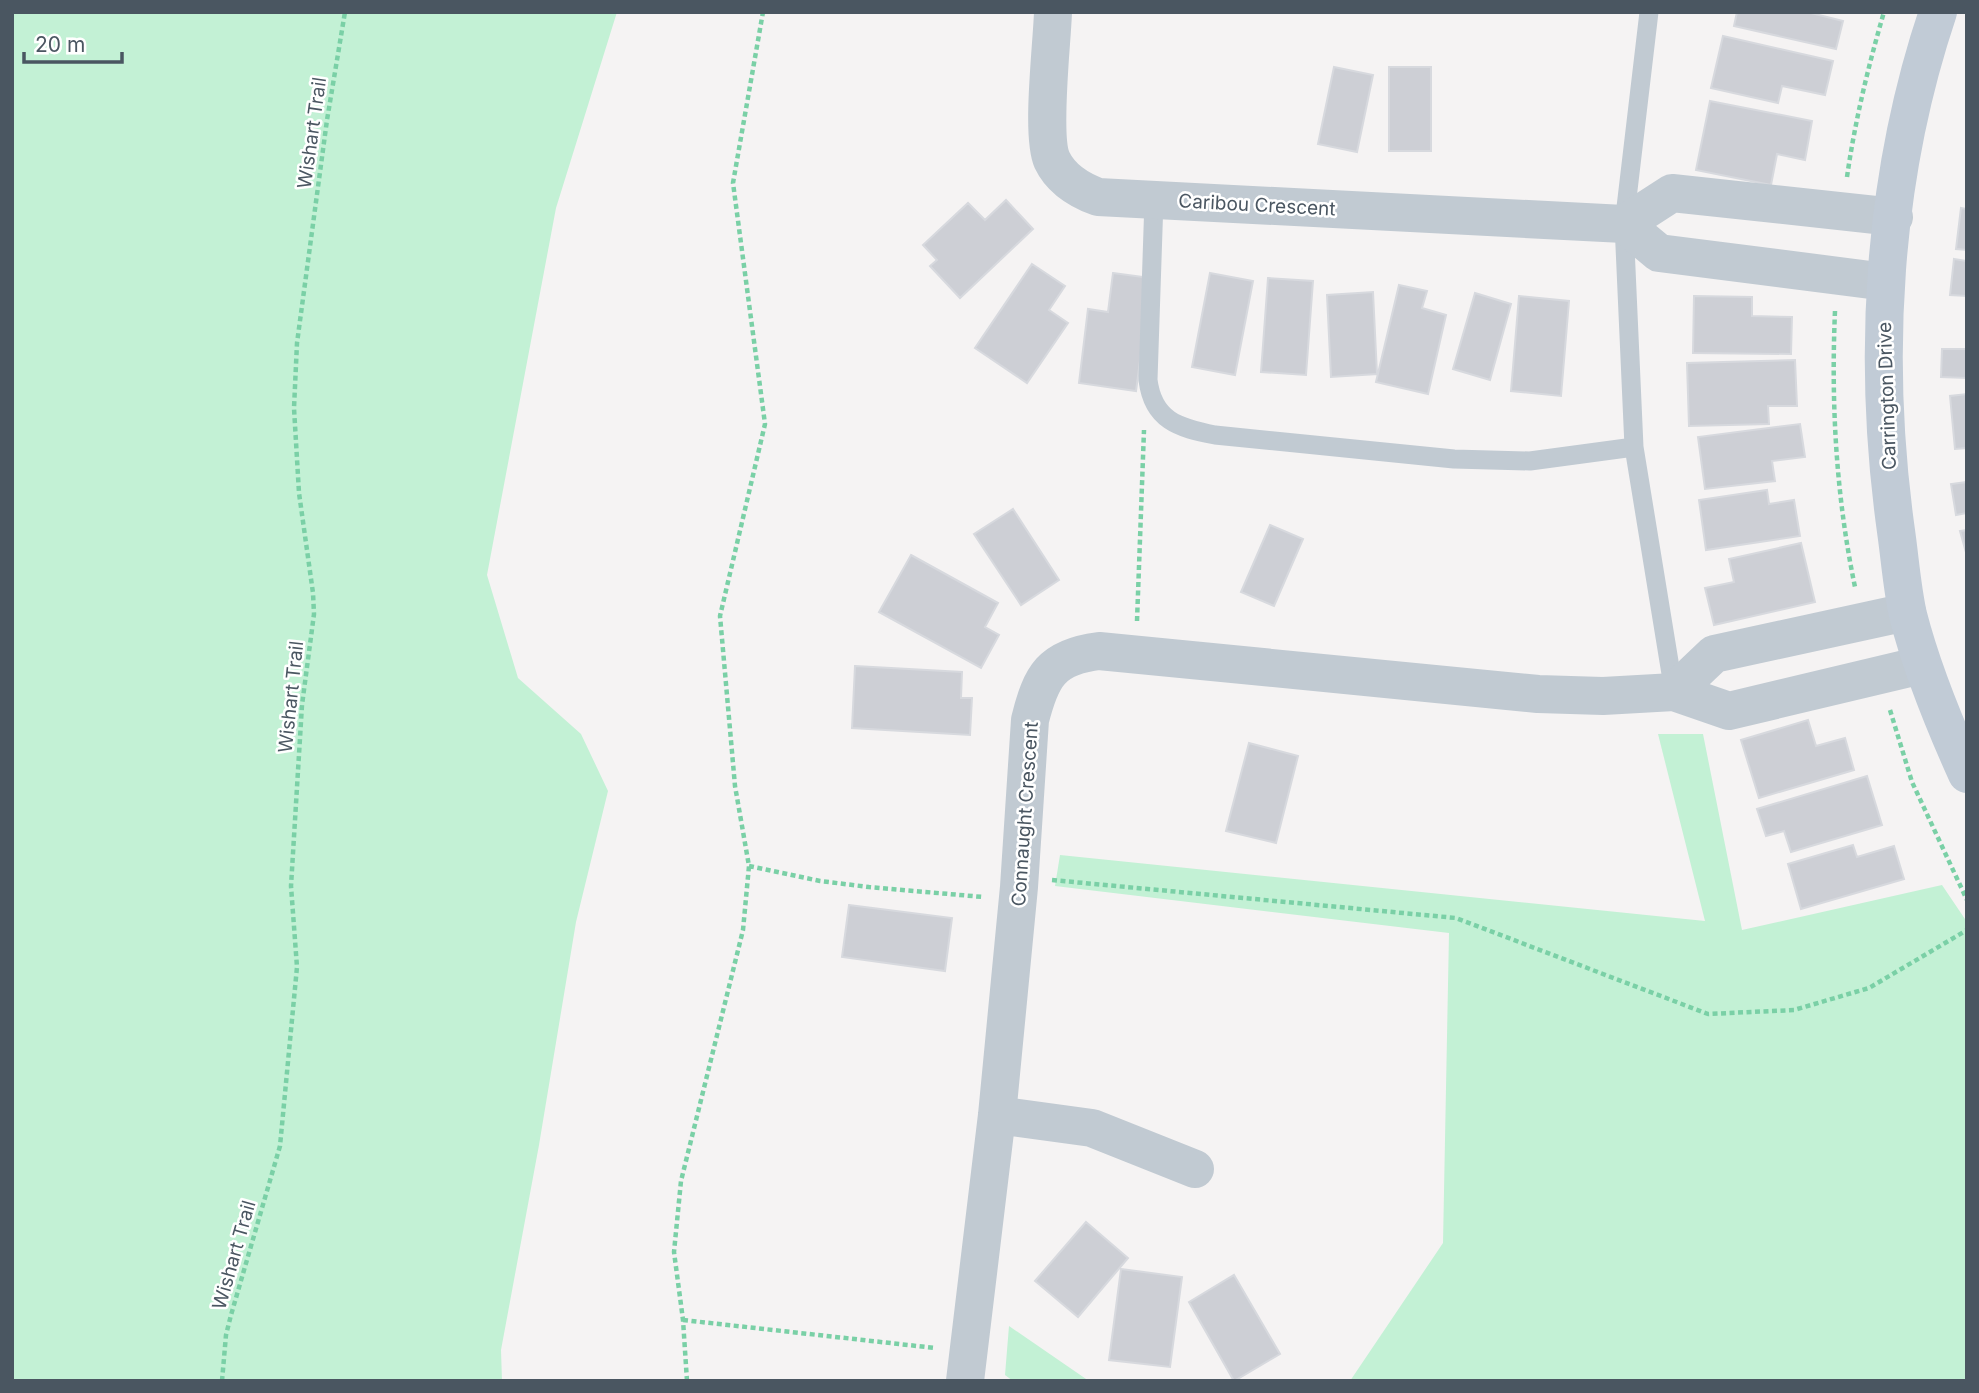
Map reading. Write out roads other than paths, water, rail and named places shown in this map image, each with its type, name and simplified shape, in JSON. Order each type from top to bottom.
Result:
[{"type":"street","name":"Caribou Crescent","points":[[1053,12],[1047,135],[1052,159],[1063,176],[1080,190],[1098,197],[1624,224]]},
{"type":"street","name":"Carrington Drive","points":[[1938,12],[1913,104],[1894,217],[1883,330],[1886,431],[1893,510],[1907,612],[1922,665],[1967,775]]},
{"type":"street","points":[[1886,282],[1659,253],[1624,224],[1672,194],[1894,217]]},
{"type":"street","points":[[1674,692],[1714,654],[1907,612]]},
{"type":"street","name":"Connaught Crescent","points":[[966,1366],[997,1115],[1020,887],[1030,720],[1037,694],[1048,674],[1061,661],[1077,654],[1099,651],[1538,694],[1603,696],[1674,692],[1729,711],[1922,665]]},
{"type":"street","points":[[997,1115],[1092,1128],[1195,1168]]},
{"type":"lane","points":[[1649,12],[1624,224],[1634,447],[1674,692]]},
{"type":"lane","points":[[1154,200],[1149,380],[1153,403],[1159,412],[1177,423],[1204,433],[1454,459],[1530,461],[1634,447]]}]
